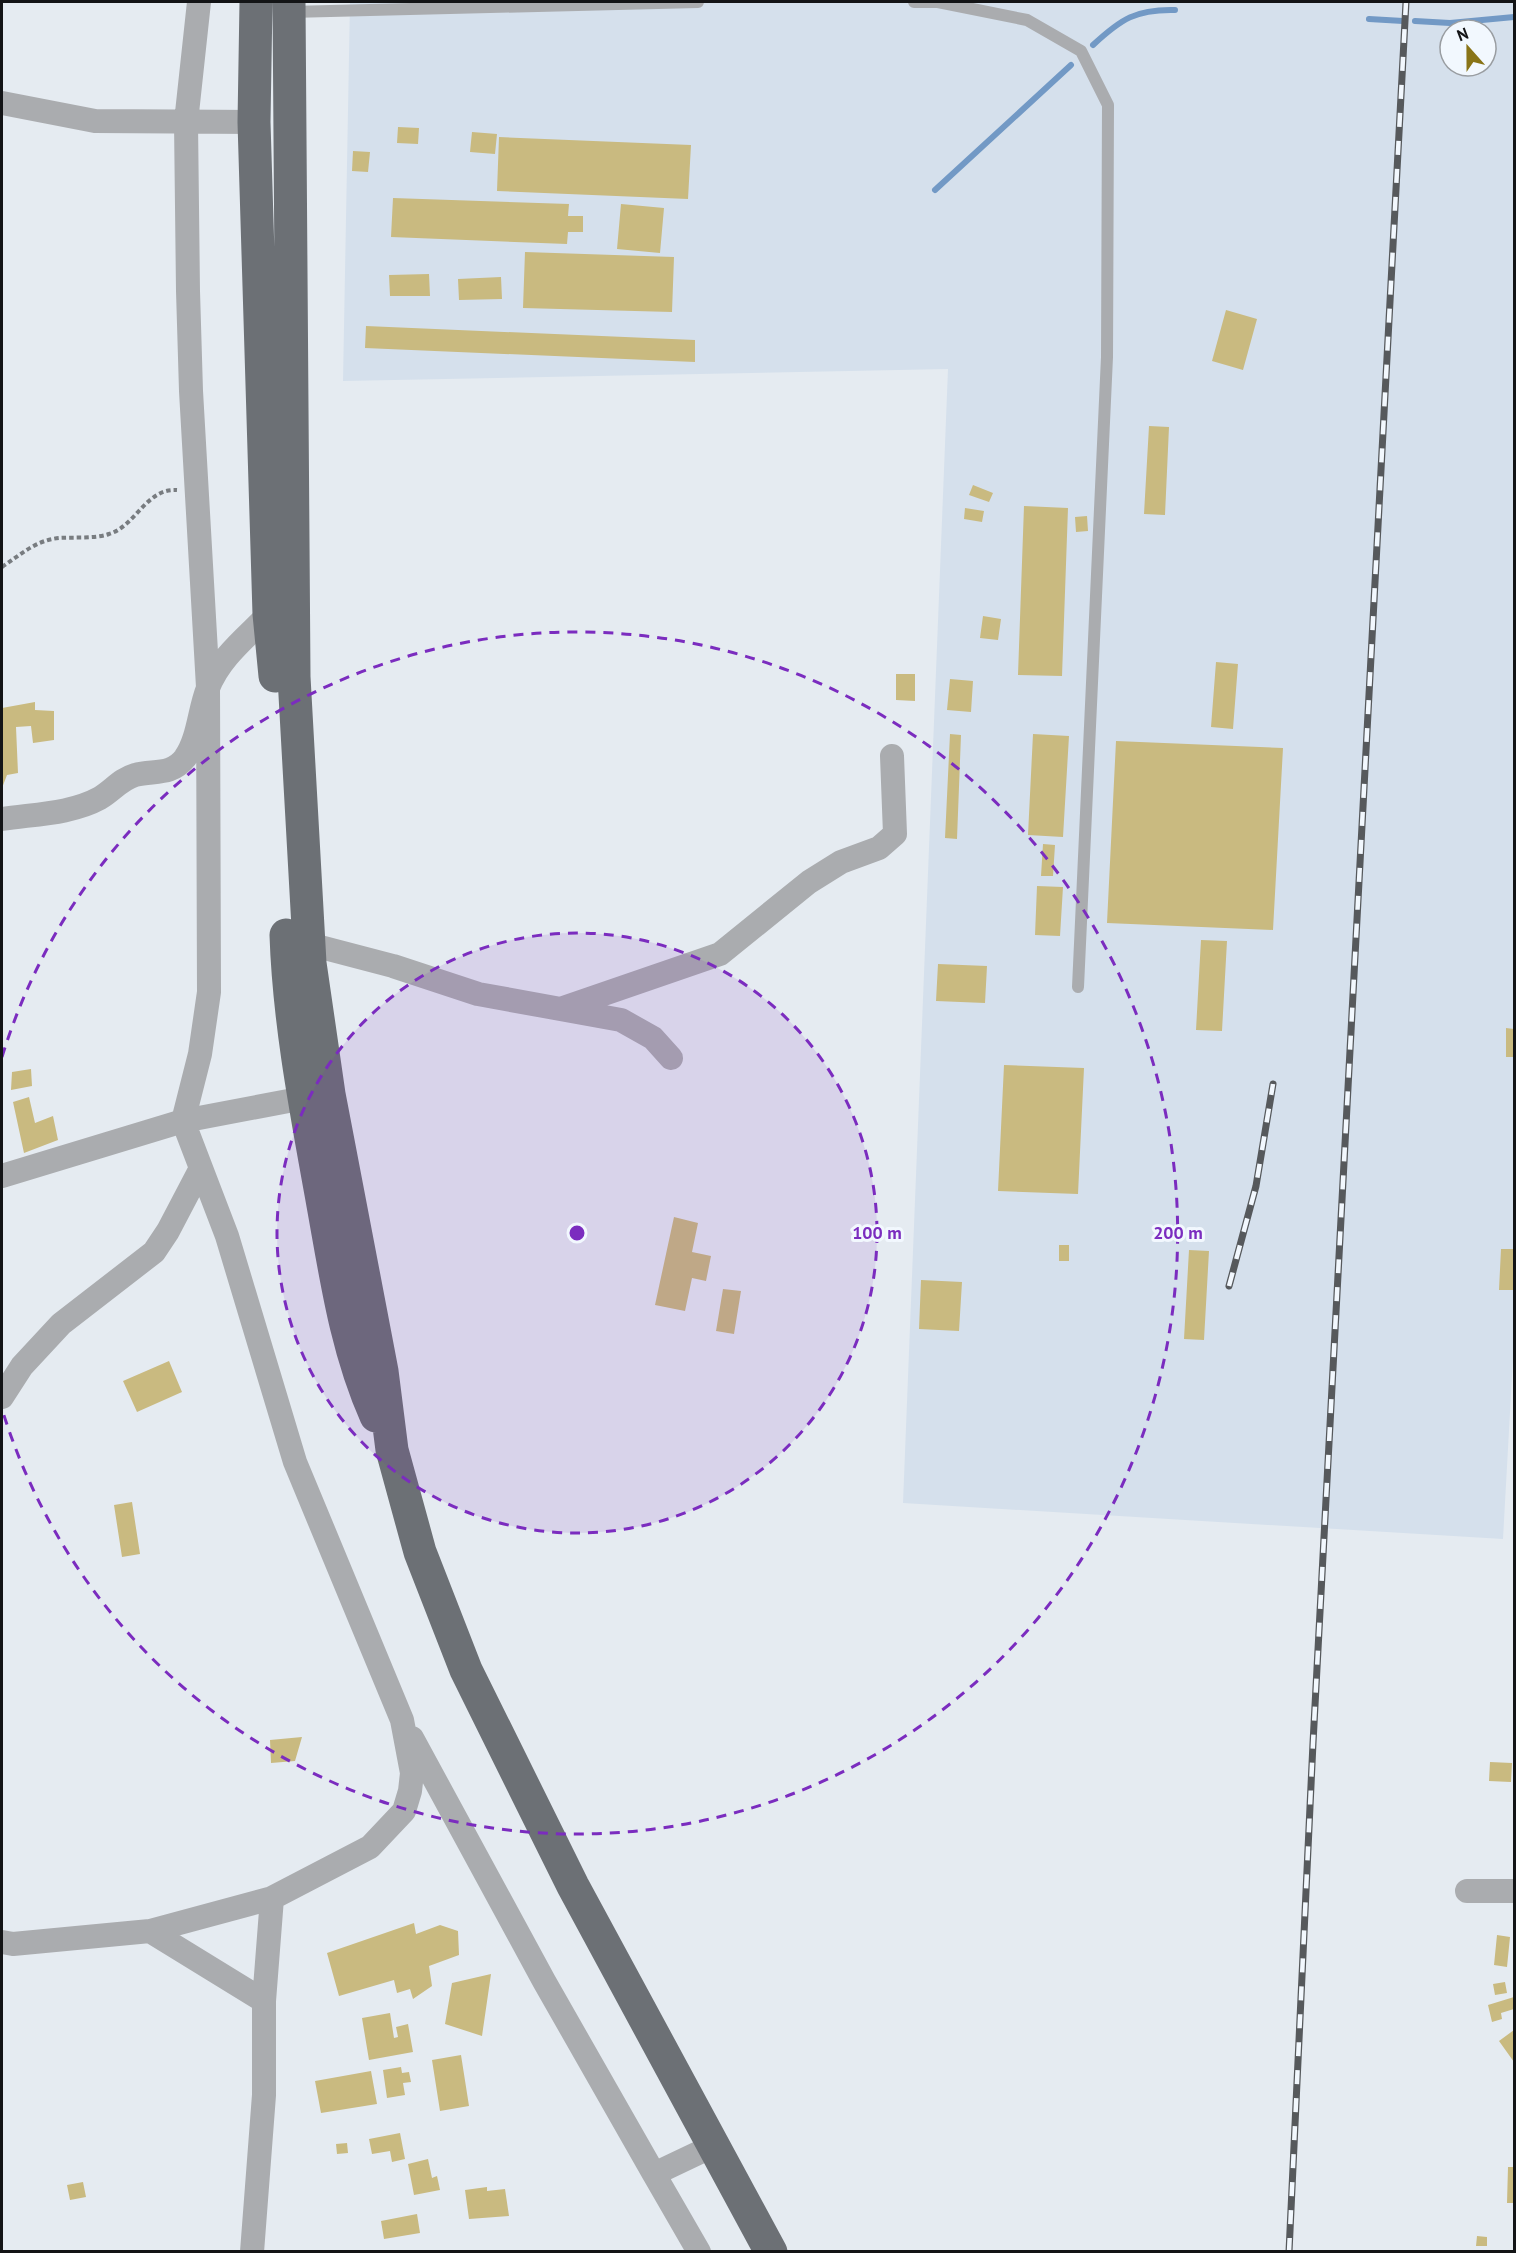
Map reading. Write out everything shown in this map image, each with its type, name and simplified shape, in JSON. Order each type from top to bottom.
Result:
[{"type":"highway","points":[[273,7],[254,122],[269,614],[275,675],[287,967],[382,1371],[392,1450],[420,1552],[466,1670],[573,1886],[771,2252]]},
{"type":"highway","points":[[273,7],[294,676],[316,1096]]},
{"type":"street","points":[[199,2],[186,122],[190,391],[198,492],[208,687],[209,992],[200,1054],[183,1121],[227,1236],[295,1462],[402,1720],[544,1981],[699,2252]]},
{"type":"street","points":[[2,103],[96,121],[254,122]]},
{"type":"street","points":[[2,819],[71,809],[100,797],[136,775],[160,774],[174,768],[185,758],[193,741],[208,687],[228,654],[269,614]]},
{"type":"street","points":[[564,1008],[720,954],[809,882],[841,862],[879,848],[896,834],[892,756]]},
{"type":"street","points":[[309,944],[393,966],[478,994],[621,1020],[653,1038],[671,1058]]},
{"type":"street","points":[[2,1176],[183,1121],[316,1096]]},
{"type":"street","points":[[2,1397],[22,1366],[61,1324],[154,1252],[201,1168]]},
{"type":"street","points":[[5,1948],[150,1931],[272,1898],[370,1846],[404,1811],[410,1791],[412,1773],[402,1720]]},
{"type":"street","points":[[1467,1891],[1515,1891]]},
{"type":"street","points":[[252,2252],[264,2095],[264,2001],[272,1898]]},
{"type":"street","points":[[150,1931],[264,2001]]},
{"type":"street","points":[[654,2174],[715,2145]]},
{"type":"lane","points":[[273,7],[698,2]]},
{"type":"lane","points":[[914,2],[938,2],[1027,20],[1081,51],[1108,105],[1107,357],[1078,987]]},
{"type":"path","points":[[2,567],[45,540],[109,534],[122,527],[151,498],[169,489],[198,492]]},
{"type":"shaded area","points":[[350,2],[1514,2],[1514,1340],[1503,1539],[903,1503],[948,369],[343,381]]},
{"type":"building","points":[[398,127],[419,128],[418,144],[397,143]]},
{"type":"building","points":[[472,132],[497,134],[495,154],[470,152]]},
{"type":"building","points":[[499,137],[691,145],[688,199],[497,191]]},
{"type":"building","points":[[353,151],[370,152],[368,172],[352,171]]},
{"type":"building","points":[[393,198],[569,204],[568,216],[583,216],[583,232],[568,232],[567,244],[391,237]]},
{"type":"building","points":[[621,204],[664,208],[660,253],[617,249]]},
{"type":"building","points":[[525,252],[674,257],[672,312],[523,308]]},
{"type":"building","points":[[429,274],[430,296],[390,296],[389,275]]},
{"type":"building","points":[[501,277],[502,299],[459,300],[458,279]]},
{"type":"building","points":[[1226,310],[1257,319],[1243,370],[1212,361]]},
{"type":"building","points":[[366,326],[695,340],[695,362],[365,348]]},
{"type":"building","points":[[1149,426],[1169,427],[1165,515],[1144,514]]},
{"type":"building","points":[[973,485],[993,493],[989,502],[969,495]]},
{"type":"building","points":[[1024,506],[1068,508],[1062,676],[1018,675]]},
{"type":"building","points":[[965,508],[984,511],[982,522],[964,519]]},
{"type":"building","points":[[1087,516],[1088,531],[1076,532],[1075,517]]},
{"type":"building","points":[[983,616],[1001,619],[998,640],[980,638]]},
{"type":"building","points":[[1216,662],[1238,664],[1233,729],[1211,727]]},
{"type":"building","points":[[896,674],[915,674],[915,701],[896,700]]},
{"type":"building","points":[[950,679],[973,681],[971,712],[947,710]]},
{"type":"building","points":[[35,702],[35,710],[54,711],[54,740],[33,743],[31,726],[16,727],[18,773],[7,775],[2,788],[2,708]]},
{"type":"building","points":[[950,734],[961,735],[957,839],[945,838]]},
{"type":"building","points":[[1033,734],[1069,736],[1063,837],[1028,835]]},
{"type":"building","points":[[1116,741],[1283,748],[1273,930],[1107,923]]},
{"type":"building","points":[[1043,844],[1055,845],[1053,876],[1041,876]]},
{"type":"building","points":[[1037,886],[1063,887],[1060,936],[1035,935]]},
{"type":"building","points":[[1201,940],[1227,941],[1222,1031],[1196,1030]]},
{"type":"building","points":[[938,964],[987,966],[985,1003],[936,1001]]},
{"type":"building","points":[[1506,1028],[1514,1029],[1514,1057],[1506,1057]]},
{"type":"building","points":[[1004,1065],[1084,1068],[1078,1194],[998,1191]]},
{"type":"building","points":[[31,1069],[32,1086],[11,1090],[12,1072]]},
{"type":"building","points":[[29,1097],[35,1123],[53,1116],[58,1140],[24,1153],[13,1102]]},
{"type":"building","points":[[674,1217],[698,1223],[692,1252],[711,1256],[706,1281],[692,1278],[685,1311],[655,1305]]},
{"type":"building","points":[[1059,1245],[1069,1245],[1069,1261],[1059,1261]]},
{"type":"building","points":[[1501,1249],[1514,1249],[1513,1290],[1499,1290]]},
{"type":"building","points":[[1189,1250],[1209,1251],[1204,1340],[1184,1339]]},
{"type":"building","points":[[921,1280],[962,1282],[959,1331],[919,1329]]},
{"type":"building","points":[[723,1289],[741,1291],[734,1334],[716,1331]]},
{"type":"building","points":[[169,1361],[182,1392],[137,1412],[123,1381]]},
{"type":"building","points":[[132,1502],[140,1554],[122,1557],[114,1505]]},
{"type":"building","points":[[302,1737],[295,1761],[271,1763],[270,1740]]},
{"type":"building","points":[[1490,1762],[1512,1763],[1511,1782],[1489,1781]]},
{"type":"building","points":[[414,1923],[416,1934],[440,1925],[458,1931],[459,1955],[429,1966],[432,1986],[413,1999],[410,1989],[397,1993],[394,1980],[339,1996],[327,1953]]},
{"type":"building","points":[[1497,1935],[1510,1937],[1507,1967],[1494,1965]]},
{"type":"building","points":[[491,1974],[482,2036],[445,2024],[452,1983]]},
{"type":"building","points":[[1505,1982],[1507,1993],[1495,1995],[1493,1984]]},
{"type":"building","points":[[1514,1997],[1514,2009],[1501,2013],[1502,2019],[1492,2022],[1488,2005]]},
{"type":"building","points":[[390,2013],[394,2038],[398,2037],[396,2027],[408,2024],[413,2052],[369,2060],[362,2018]]},
{"type":"building","points":[[1514,2030],[1514,2062],[1499,2041]]},
{"type":"building","points":[[461,2055],[469,2106],[440,2111],[432,2060]]},
{"type":"building","points":[[401,2067],[402,2073],[409,2072],[411,2082],[403,2083],[405,2095],[387,2098],[383,2070]]},
{"type":"building","points":[[371,2071],[377,2104],[321,2113],[315,2081]]},
{"type":"building","points":[[400,2133],[405,2159],[392,2162],[390,2151],[372,2154],[369,2139]]},
{"type":"building","points":[[347,2143],[348,2153],[337,2154],[336,2144]]},
{"type":"building","points":[[428,2159],[432,2178],[437,2176],[440,2190],[414,2195],[408,2164]]},
{"type":"building","points":[[1508,2167],[1514,2167],[1514,2203],[1507,2203]]},
{"type":"building","points":[[83,2182],[86,2197],[70,2200],[67,2185]]},
{"type":"building","points":[[487,2187],[487,2191],[505,2189],[509,2216],[469,2219],[465,2190]]},
{"type":"building","points":[[417,2214],[420,2233],[384,2239],[381,2221]]},
{"type":"building","points":[[1477,2236],[1487,2237],[1487,2246],[1476,2246]]},
{"type":"waterway","points":[[1093,45],[1112,28],[1130,17],[1150,11],[1175,10]]},
{"type":"waterway","points":[[1415,21],[1450,23],[1514,17]]},
{"type":"waterway","points":[[1369,19],[1403,21]]},
{"type":"waterway","points":[[935,190],[1071,65]]},
{"type":"railway","points":[[1289,2252],[1313,1743],[1406,2]]},
{"type":"railway","points":[[1229,1286],[1256,1186],[1273,1084]]}]
